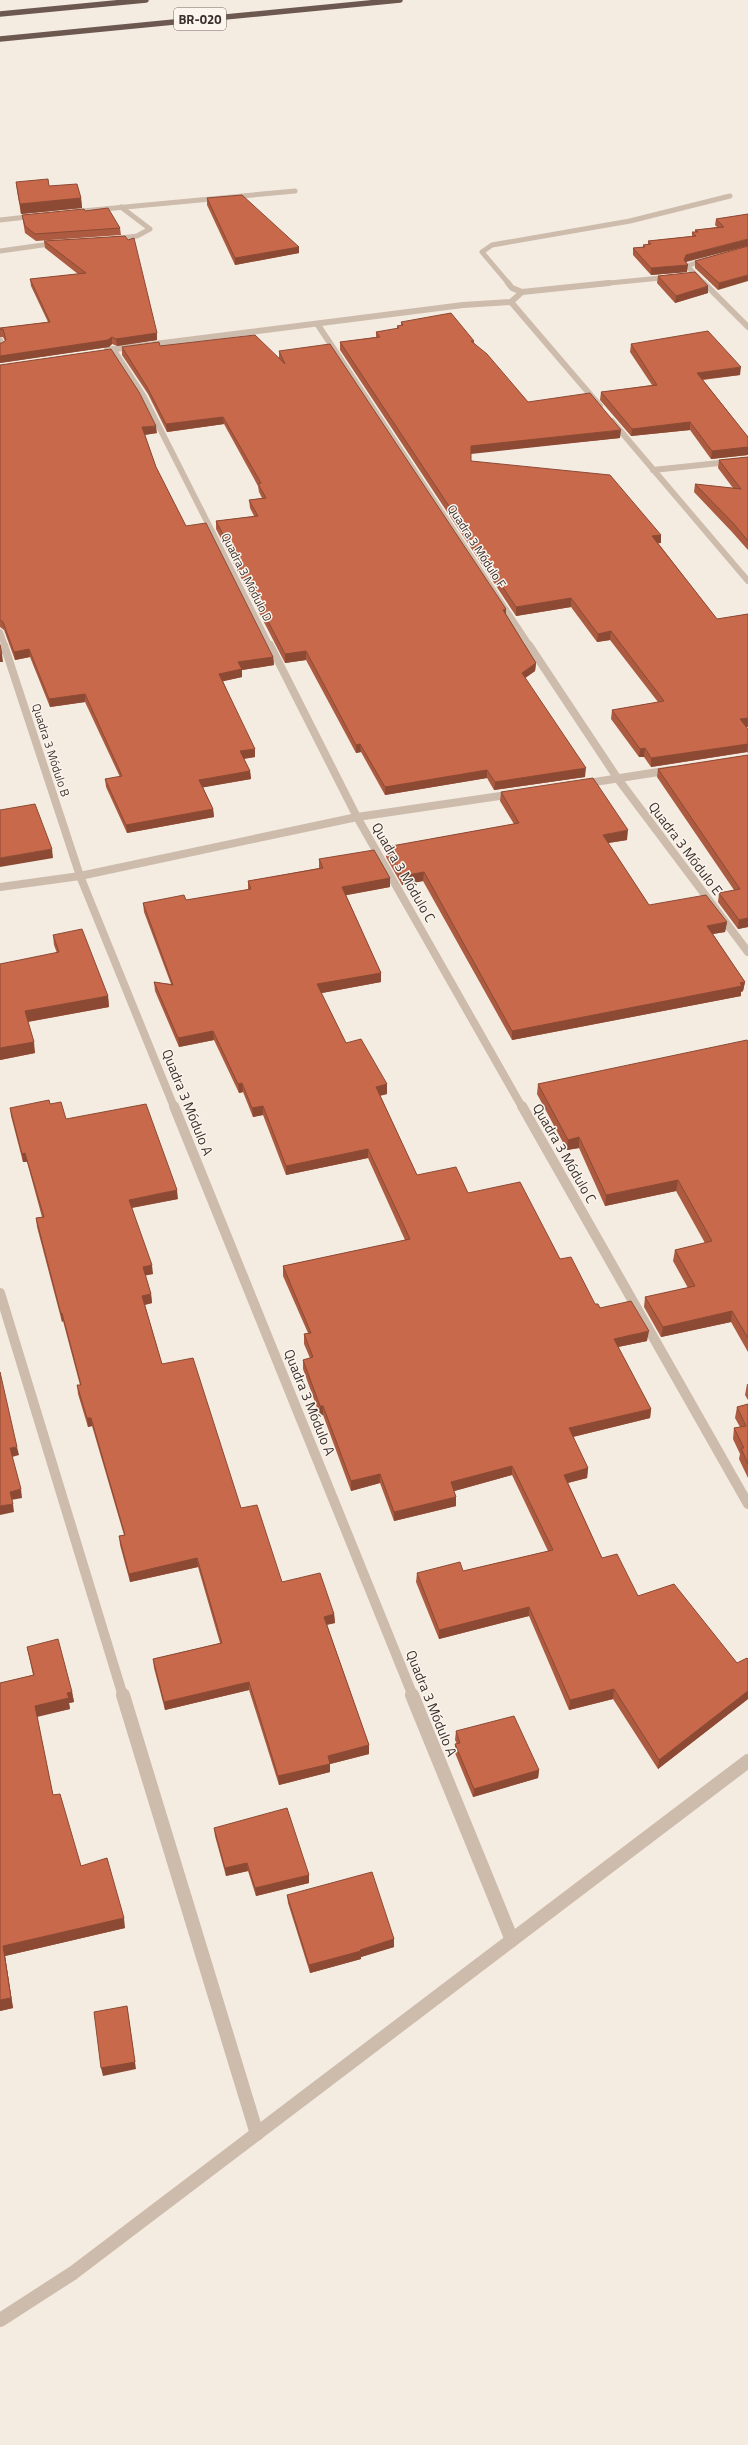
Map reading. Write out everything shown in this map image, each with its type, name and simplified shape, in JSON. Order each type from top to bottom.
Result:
[{"type":"highway","points":[[0,14],[146,0]]},
{"type":"highway","name":"BR-020","points":[[0,39],[397,0]]},
{"type":"street","points":[[68,212],[295,191]]},
{"type":"street","points":[[679,276],[522,292],[512,288],[482,252],[492,245],[630,221],[730,196]]},
{"type":"street","points":[[104,240],[136,238],[144,235],[150,229],[121,207]]},
{"type":"street","points":[[0,220],[45,215]]},
{"type":"street","points":[[0,251],[65,243]]},
{"type":"street","points":[[717,256],[688,266],[695,275],[748,327]]},
{"type":"street","points":[[687,276],[695,275]]},
{"type":"street","points":[[98,352],[264,329],[318,325],[463,306],[511,302],[522,292]]},
{"type":"street","points":[[511,302],[537,330],[653,470],[748,581]]},
{"type":"street","name":"Quadra 3 Módulo F","points":[[318,325],[618,779]]},
{"type":"street","name":"Quadra 3 Módulo D","points":[[113,349],[144,397],[357,817]]},
{"type":"street","points":[[653,470],[748,460]]},
{"type":"street","name":"Quadra 3 Módulo B","points":[[0,632],[80,876]]},
{"type":"street","points":[[570,786],[679,769]]},
{"type":"street","name":"Quadra 3 Módulo E","points":[[618,779],[748,952]]},
{"type":"street","points":[[0,887],[80,876],[357,817],[523,793]]},
{"type":"street","name":"Quadra 3 Módulo C","points":[[357,817],[748,1504]]},
{"type":"street","name":"Quadra 3 Módulo A","points":[[80,876],[512,1940]]},
{"type":"street","points":[[0,1293],[256,2134]]},
{"type":"street","points":[[0,2320],[73,2273],[748,1761]]},
{"type":"building","points":[[48,179],[49,186],[77,184],[81,198],[20,204],[16,182]]},
{"type":"building","points":[[242,195],[299,247],[235,258],[207,198]]},
{"type":"building","points":[[108,208],[120,228],[35,234],[25,226],[22,215],[84,209],[85,211]]},
{"type":"building","points":[[748,214],[748,239],[686,255],[684,260],[688,265],[651,268],[633,248],[645,247],[643,245],[651,244],[648,241],[696,236],[692,232],[698,232],[695,230],[724,227],[716,219]]},
{"type":"building","points":[[125,236],[128,240],[134,238],[157,333],[116,339],[112,337],[108,340],[0,356],[0,343],[6,340],[3,329],[0,328],[50,322],[30,279],[86,273],[44,241]]},
{"type":"building","points":[[748,246],[748,275],[719,283],[695,261]]},
{"type":"building","points":[[695,272],[708,286],[676,296],[658,276]]},
{"type":"building","points":[[451,313],[474,341],[471,341],[487,354],[528,402],[590,393],[621,430],[471,446],[471,461],[610,475],[661,535],[652,536],[717,619],[748,614],[748,718],[740,719],[748,729],[748,744],[651,758],[645,748],[640,749],[612,710],[664,701],[611,631],[598,634],[571,598],[516,607],[340,342],[380,337],[376,332],[399,328],[397,326],[403,325],[401,322]]},
{"type":"building","points":[[708,331],[741,367],[697,373],[748,437],[748,447],[712,451],[690,422],[632,429],[601,392],[657,385],[631,344]]},
{"type":"building","points":[[255,335],[285,364],[279,351],[330,344],[506,609],[503,610],[536,663],[522,673],[586,768],[495,782],[487,770],[385,787],[360,744],[356,745],[306,651],[285,654],[216,521],[258,516],[249,500],[266,498],[258,484],[261,483],[223,417],[166,424],[147,387],[122,347],[159,342],[160,346]]},
{"type":"building","points":[[111,349],[139,392],[156,426],[142,427],[156,467],[186,526],[206,523],[273,657],[238,662],[242,669],[219,674],[255,749],[240,751],[250,771],[199,780],[213,809],[126,825],[105,779],[122,776],[85,694],[49,699],[29,649],[14,652],[3,622],[0,620],[0,365]]},
{"type":"building","points":[[748,457],[748,541],[733,523],[695,484],[741,489],[719,460]]},
{"type":"building","points":[[748,755],[748,918],[739,920],[719,893],[740,889],[658,769]]},
{"type":"building","points":[[593,778],[628,830],[603,835],[649,905],[706,895],[727,922],[707,926],[745,982],[740,983],[742,986],[512,1031],[424,872],[402,876],[386,847],[519,823],[501,792]]},
{"type":"building","points":[[35,804],[52,849],[0,858],[0,810]]},
{"type":"building","points":[[374,850],[390,878],[342,887],[381,973],[317,984],[346,1043],[361,1039],[387,1084],[376,1087],[417,1175],[456,1167],[468,1193],[520,1182],[560,1259],[571,1257],[595,1304],[598,1304],[600,1308],[631,1301],[649,1331],[614,1339],[651,1409],[569,1428],[588,1468],[564,1475],[602,1558],[617,1554],[638,1596],[674,1584],[737,1663],[747,1658],[748,1659],[748,1691],[659,1760],[614,1689],[570,1700],[529,1607],[439,1630],[417,1573],[460,1562],[463,1571],[553,1550],[512,1466],[451,1482],[456,1497],[394,1512],[380,1474],[351,1481],[323,1406],[320,1406],[303,1360],[313,1357],[304,1334],[311,1333],[283,1266],[410,1239],[368,1149],[286,1166],[263,1106],[252,1108],[242,1083],[238,1084],[213,1031],[178,1038],[154,982],[173,985],[143,903],[184,895],[186,900],[251,889],[248,881],[323,868],[319,859]]},
{"type":"building","points":[[82,929],[108,996],[25,1011],[34,1042],[0,1048],[0,964],[59,952],[53,935]]},
{"type":"building","points":[[747,1040],[748,1338],[732,1311],[663,1327],[645,1297],[695,1286],[675,1250],[712,1241],[678,1180],[606,1195],[579,1137],[568,1140],[538,1084]]},
{"type":"building","points":[[49,1100],[50,1104],[61,1102],[66,1119],[146,1104],[177,1190],[129,1200],[152,1265],[143,1267],[151,1294],[142,1296],[162,1364],[193,1358],[241,1508],[257,1505],[282,1582],[320,1573],[334,1614],[324,1617],[369,1745],[328,1756],[330,1764],[278,1776],[249,1682],[164,1702],[153,1659],[222,1643],[197,1558],[129,1574],[119,1536],[125,1535],[91,1418],[87,1418],[77,1385],[81,1385],[36,1218],[44,1217],[25,1153],[22,1154],[10,1108]]},
{"type":"building","points":[[0,1372],[17,1447],[10,1448],[21,1489],[10,1492],[13,1504],[0,1506]]},
{"type":"building","points":[[748,1404],[748,1464],[741,1448],[744,1448],[734,1428],[746,1426],[737,1407]]},
{"type":"building","points":[[58,1639],[72,1692],[67,1693],[69,1698],[35,1706],[53,1795],[60,1794],[81,1866],[107,1858],[124,1918],[3,1946],[11,1998],[0,2000],[0,1683],[34,1675],[27,1647]]},
{"type":"building","points":[[514,1716],[539,1770],[474,1789],[455,1744],[460,1743],[456,1731]]},
{"type":"building","points":[[287,1808],[309,1875],[255,1888],[247,1863],[225,1868],[214,1828]]},
{"type":"building","points":[[372,1872],[394,1939],[360,1950],[361,1951],[309,1965],[287,1895]]},
{"type":"building","points":[[127,2006],[135,2062],[101,2068],[94,2012]]}]
